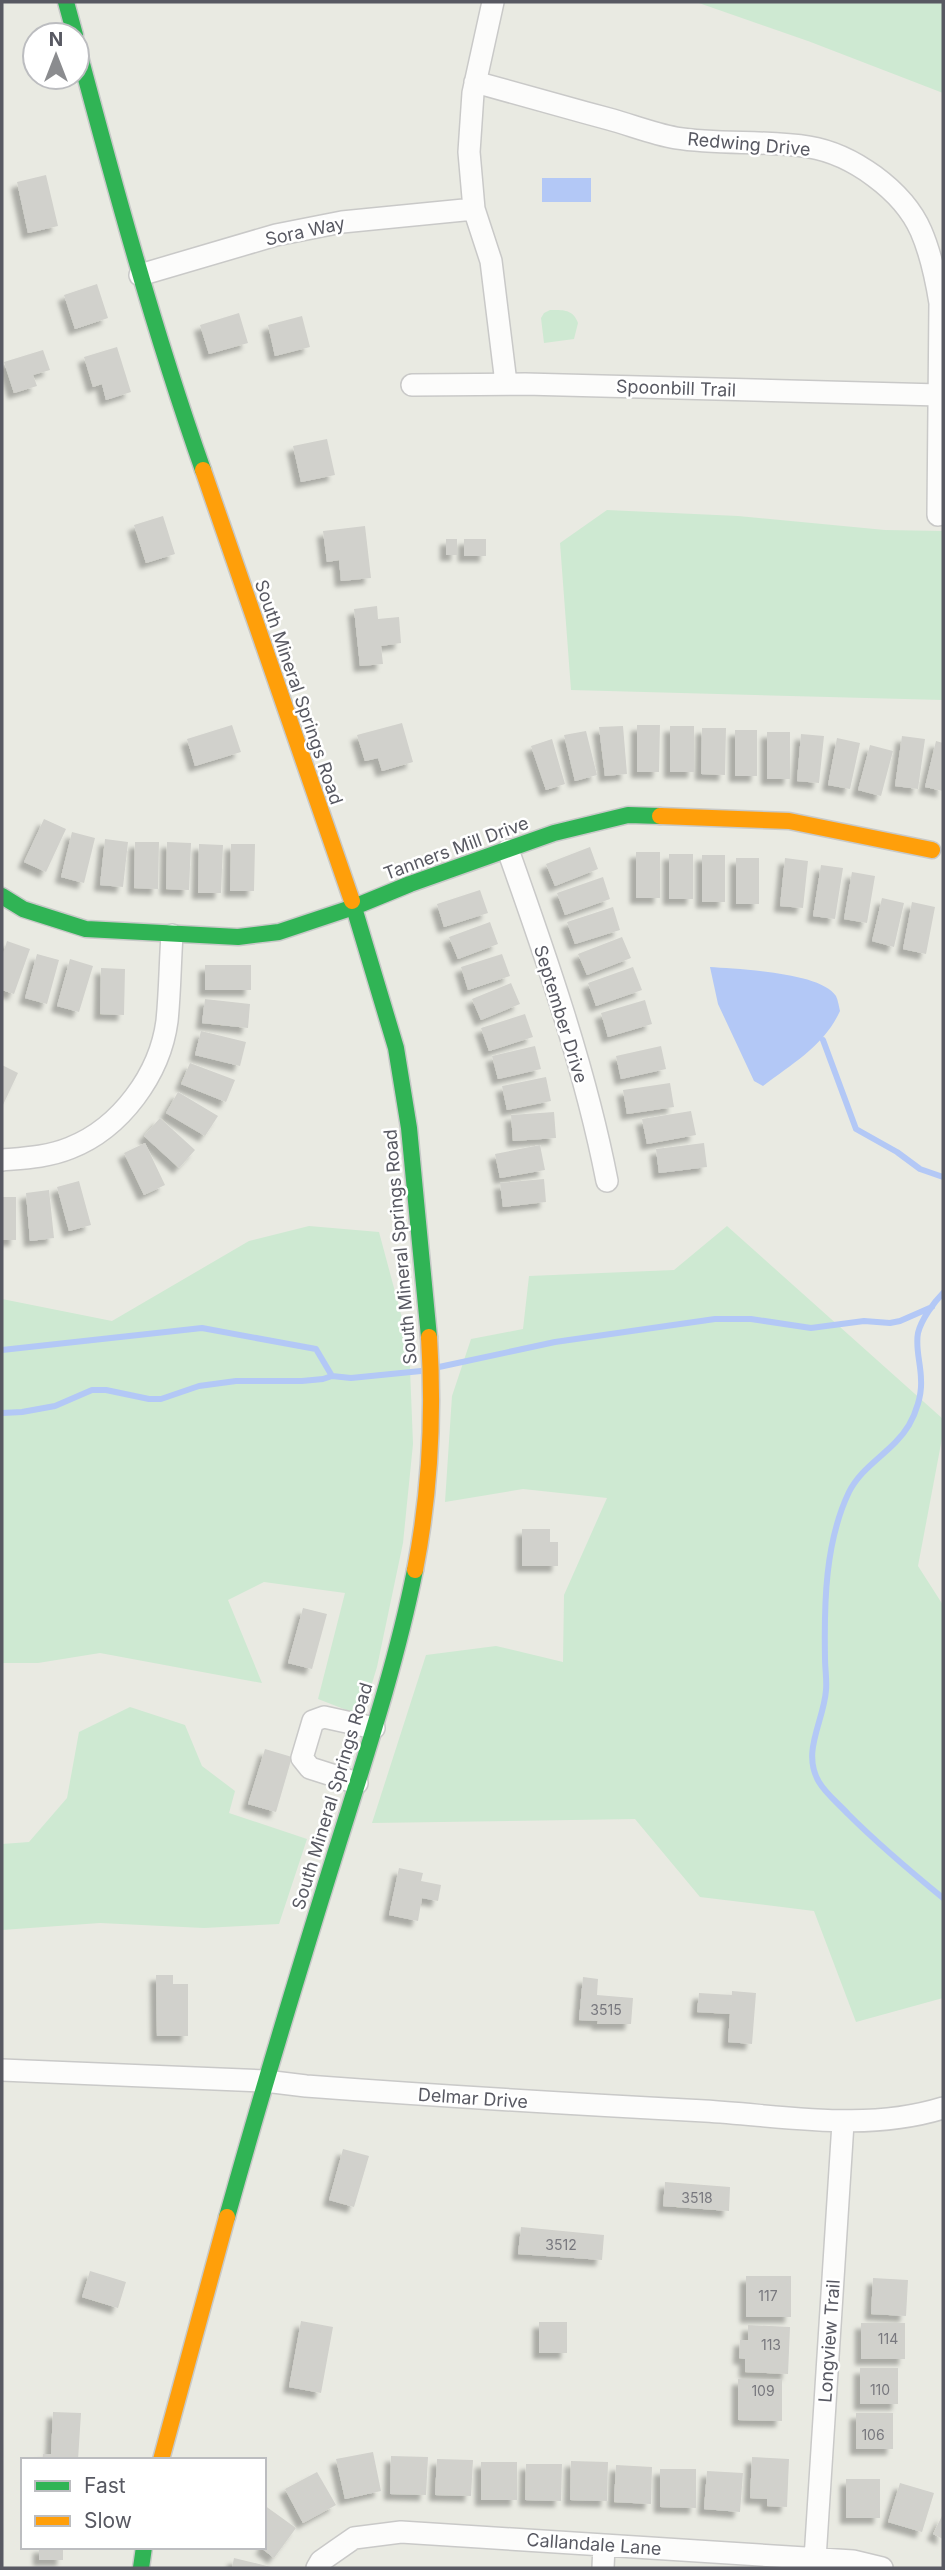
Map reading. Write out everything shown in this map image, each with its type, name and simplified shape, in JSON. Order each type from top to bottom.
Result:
[{"type":"street","points":[[66,2],[71,21]]},
{"type":"street","points":[[493,2],[475,82],[469,152],[474,209],[491,261],[506,383]]},
{"type":"street","name":"Redwing Drive","points":[[475,82],[672,137],[710,143],[811,147],[840,157],[874,175],[899,199],[920,228],[935,270],[940,303],[937,515]]},
{"type":"street","name":"South Mineral Springs Road","points":[[90,91],[172,382],[354,908],[393,1035],[404,1091],[423,1261],[430,1370],[428,1482],[405,1618],[374,1728],[265,2081],[162,2458]]},
{"type":"street","name":"Sora Way","points":[[140,275],[276,235],[342,222],[474,209]]},
{"type":"street","name":"Spoonbill Trail","points":[[412,385],[506,383],[939,395]]},
{"type":"street","name":"Tanners Mill Drive","points":[[2,896],[23,909],[86,929],[239,937],[279,932],[354,908],[410,884],[554,833],[628,815],[789,821],[932,850]]},
{"type":"street","name":"September Drive","points":[[508,850],[571,1041],[600,1143],[607,1181]]},
{"type":"street","points":[[2,1160],[42,1157],[72,1147],[102,1130],[141,1090],[153,1069],[167,1023],[172,935]]},
{"type":"street","points":[[357,1783],[310,1768],[302,1758],[313,1721],[324,1717],[374,1728]]},
{"type":"street","name":"Delmar Drive","points":[[2,2070],[265,2081],[843,2123],[919,2115],[943,2108]]},
{"type":"street","name":"Longview Trail","points":[[815,2559],[843,2123]]},
{"type":"street","name":"Callandale Lane","points":[[317,2568],[321,2561],[355,2539],[401,2532],[853,2561],[882,2568]]},
{"type":"street","points":[[603,2568],[604,2545]]},
{"type":"street","points":[[141,2568],[144,2549]]},
{"type":"green space","points":[[696,2],[943,2],[943,93],[808,41]]},
{"type":"green space","points":[[550,310],[563,310],[573,315],[578,323],[574,339],[544,343],[541,318]]},
{"type":"green space","points":[[607,510],[738,516],[885,530],[943,531],[943,700],[571,690],[560,543]]},
{"type":"green space","points":[[309,1226],[379,1232],[409,1344],[413,1444],[403,1543],[377,1667],[362,1716],[318,1699],[345,1593],[264,1582],[228,1600],[262,1683],[100,1653],[38,1663],[2,1663],[2,1299],[112,1321],[249,1241]]},
{"type":"green space","points":[[727,1226],[943,1419],[943,1433],[918,1566],[943,1605],[943,1998],[856,2022],[814,1911],[700,1897],[635,1819],[372,1823],[426,1655],[496,1646],[563,1662],[564,1595],[607,1498],[523,1489],[445,1502],[452,1396],[471,1339],[523,1329],[529,1276],[674,1270]]},
{"type":"green space","points":[[130,1707],[185,1725],[202,1766],[235,1791],[229,1813],[307,1839],[279,1924],[204,1928],[100,1923],[2,1930],[2,1844],[29,1842],[67,1798],[79,1732]]},
{"type":"water","points":[[542,178],[591,178],[591,202],[542,202]]},
{"type":"water","points":[[710,967],[778,973],[814,982],[836,996],[840,1011],[817,1044],[763,1086],[754,1081],[718,1004]]},
{"type":"building","points":[[46,175],[58,226],[28,233],[17,182]]},
{"type":"building","points":[[97,284],[108,318],[75,329],[64,295]]},
{"type":"building","points":[[239,313],[248,343],[209,354],[200,325]]},
{"type":"building","points":[[302,316],[310,347],[275,356],[268,325]]},
{"type":"building","points":[[117,347],[131,392],[106,400],[102,384],[93,387],[84,357]]},
{"type":"building","points":[[43,350],[50,370],[33,375],[37,386],[14,393],[4,362]]},
{"type":"building","points":[[327,439],[335,475],[301,482],[293,446]]},
{"type":"building","points":[[163,516],[175,554],[146,563],[134,525]]},
{"type":"building","points":[[365,526],[371,578],[341,581],[339,560],[327,562],[323,531]]},
{"type":"building","points":[[446,539],[457,539],[457,555],[446,555]]},
{"type":"building","points":[[464,539],[486,539],[486,556],[464,556]]},
{"type":"building","points":[[377,606],[378,619],[399,617],[401,643],[381,646],[383,664],[360,666],[354,609]]},
{"type":"building","points":[[402,723],[413,762],[382,771],[378,758],[365,761],[357,735]]},
{"type":"building","points":[[232,725],[241,752],[195,766],[187,739]]},
{"type":"building","points":[[637,725],[660,725],[659,772],[637,772]]},
{"type":"building","points":[[623,726],[627,774],[605,776],[599,727]]},
{"type":"building","points":[[670,726],[694,726],[694,772],[670,772]]},
{"type":"building","points":[[702,728],[726,728],[725,775],[701,774]]},
{"type":"building","points":[[735,730],[757,730],[757,776],[735,776]]},
{"type":"building","points":[[586,731],[597,775],[575,781],[564,735]]},
{"type":"building","points":[[767,732],[790,732],[790,779],[767,779]]},
{"type":"building","points":[[801,734],[824,736],[819,783],[797,781]]},
{"type":"building","points":[[902,736],[925,739],[918,789],[895,786]]},
{"type":"building","points":[[837,738],[860,743],[850,789],[828,785]]},
{"type":"building","points":[[552,739],[565,784],[546,790],[531,746]]},
{"type":"building","points":[[936,741],[943,743],[943,791],[925,787]]},
{"type":"building","points":[[870,745],[893,751],[881,796],[858,790]]},
{"type":"building","points":[[44,819],[66,829],[46,872],[24,862]]},
{"type":"building","points":[[72,832],[95,838],[84,883],[61,877]]},
{"type":"building","points":[[105,839],[128,842],[123,887],[100,885]]},
{"type":"building","points":[[135,842],[159,842],[158,889],[134,888]]},
{"type":"building","points":[[167,842],[191,843],[189,890],[166,889]]},
{"type":"building","points":[[199,844],[223,845],[221,893],[198,893]]},
{"type":"building","points":[[231,844],[255,844],[254,891],[230,891]]},
{"type":"building","points":[[590,847],[598,869],[555,886],[546,864]]},
{"type":"building","points":[[636,852],[660,852],[660,898],[636,898]]},
{"type":"building","points":[[669,854],[693,854],[693,899],[669,899]]},
{"type":"building","points":[[702,855],[725,855],[725,902],[702,902]]},
{"type":"building","points":[[736,858],[759,858],[759,904],[736,904]]},
{"type":"building","points":[[785,858],[808,861],[803,908],[780,906]]},
{"type":"building","points":[[821,865],[843,868],[835,919],[813,916]]},
{"type":"building","points":[[852,872],[875,876],[867,923],[844,919]]},
{"type":"building","points":[[603,877],[610,899],[565,915],[557,893]]},
{"type":"building","points":[[480,890],[488,913],[444,927],[437,904]]},
{"type":"building","points":[[882,898],[904,903],[894,947],[872,941]]},
{"type":"building","points":[[912,902],[935,907],[926,954],[903,949]]},
{"type":"building","points":[[613,907],[620,930],[575,944],[567,922]]},
{"type":"building","points":[[490,922],[498,944],[458,959],[449,937]]},
{"type":"building","points":[[622,937],[631,958],[587,975],[578,954]]},
{"type":"building","points":[[7,941],[30,949],[14,994],[2,990],[2,957]]},
{"type":"building","points":[[37,954],[59,960],[47,1004],[25,998]]},
{"type":"building","points":[[502,954],[510,976],[468,990],[461,967]]},
{"type":"building","points":[[70,959],[93,966],[79,1012],[57,1006]]},
{"type":"building","points":[[205,965],[251,965],[251,990],[205,990]]},
{"type":"building","points":[[633,967],[642,990],[596,1006],[588,983]]},
{"type":"building","points":[[101,968],[125,969],[124,1015],[100,1014]]},
{"type":"building","points":[[511,983],[520,1004],[481,1020],[472,999]]},
{"type":"building","points":[[205,999],[250,1004],[248,1028],[202,1023]]},
{"type":"building","points":[[645,1000],[652,1024],[608,1037],[601,1013]]},
{"type":"building","points":[[525,1014],[533,1037],[489,1051],[481,1028]]},
{"type":"building","points":[[201,1031],[246,1042],[240,1066],[195,1055]]},
{"type":"building","points":[[535,1046],[541,1069],[498,1079],[492,1056]]},
{"type":"building","points":[[661,1046],[666,1069],[621,1079],[616,1056]]},
{"type":"building","points":[[190,1063],[235,1080],[226,1102],[181,1084]]},
{"type":"building","points":[[2,1065],[18,1073],[2,1107]]},
{"type":"building","points":[[546,1077],[551,1101],[507,1110],[502,1086]]},
{"type":"building","points":[[670,1083],[674,1107],[627,1114],[623,1090]]},
{"type":"building","points":[[178,1092],[218,1116],[205,1136],[166,1113]]},
{"type":"building","points":[[691,1111],[696,1135],[647,1144],[642,1119]]},
{"type":"building","points":[[554,1112],[556,1138],[513,1141],[511,1115]]},
{"type":"building","points":[[160,1118],[195,1150],[179,1168],[144,1136]]},
{"type":"building","points":[[145,1143],[165,1185],[144,1195],[124,1153]]},
{"type":"building","points":[[704,1143],[707,1167],[659,1173],[656,1149]]},
{"type":"building","points":[[540,1145],[545,1170],[500,1178],[495,1154]]},
{"type":"building","points":[[544,1179],[546,1202],[503,1207],[500,1183]]},
{"type":"building","points":[[79,1181],[91,1225],[69,1231],[57,1187]]},
{"type":"building","points":[[49,1190],[54,1238],[30,1241],[26,1193]]},
{"type":"building","points":[[2,1197],[16,1197],[16,1240],[2,1240]]},
{"type":"building","points":[[522,1529],[550,1529],[550,1542],[558,1542],[558,1566],[522,1566]]},
{"type":"building","points":[[303,1608],[327,1614],[312,1669],[288,1663]]},
{"type":"building","points":[[265,1749],[292,1757],[276,1812],[248,1804]]},
{"type":"building","points":[[399,1868],[423,1873],[421,1881],[441,1885],[438,1901],[422,1898],[418,1921],[389,1915]]},
{"type":"building","points":[[156,1975],[173,1975],[173,1984],[188,1984],[188,2036],[157,2036]]},
{"type":"building","points":[[583,1977],[598,1979],[597,1995],[633,1998],[631,2024],[597,2024],[598,2021],[579,2020]]},
{"type":"building","points":[[732,1991],[756,1993],[752,2044],[728,2042],[730,2014],[697,2012],[699,1993],[732,1995]]},
{"type":"building","points":[[343,2149],[369,2156],[354,2207],[329,2200]]},
{"type":"building","points":[[665,2182],[730,2187],[729,2211],[663,2206]]},
{"type":"building","points":[[521,2227],[604,2235],[602,2260],[518,2254]]},
{"type":"building","points":[[90,2271],[126,2282],[118,2308],[82,2297]]},
{"type":"building","points":[[746,2276],[791,2276],[791,2317],[746,2317]]},
{"type":"building","points":[[873,2278],[908,2280],[906,2316],[871,2314]]},
{"type":"building","points":[[301,2321],[333,2327],[321,2393],[289,2387]]},
{"type":"building","points":[[539,2322],[567,2322],[567,2353],[539,2353]]},
{"type":"building","points":[[861,2323],[905,2323],[905,2359],[861,2359]]},
{"type":"building","points":[[748,2325],[790,2327],[788,2374],[745,2372],[745,2359],[739,2358],[740,2340],[748,2340]]},
{"type":"building","points":[[860,2368],[898,2368],[898,2404],[860,2404]]},
{"type":"building","points":[[738,2379],[782,2379],[782,2421],[738,2420]]},
{"type":"building","points":[[53,2412],[81,2413],[78,2458],[43,2458],[43,2454],[51,2454]]},
{"type":"building","points":[[856,2413],[893,2413],[893,2449],[856,2449]]},
{"type":"building","points":[[373,2452],[381,2491],[345,2499],[336,2459]]},
{"type":"building","points":[[391,2456],[428,2457],[426,2495],[390,2494]]},
{"type":"building","points":[[752,2457],[789,2459],[787,2507],[767,2506],[767,2499],[750,2498]]},
{"type":"building","points":[[437,2459],[473,2460],[471,2496],[435,2495]]},
{"type":"building","points":[[571,2461],[608,2462],[607,2501],[570,2500]]},
{"type":"building","points":[[481,2462],[517,2462],[517,2500],[481,2500]]},
{"type":"building","points":[[526,2464],[562,2464],[561,2501],[525,2500]]},
{"type":"building","points":[[616,2465],[652,2467],[651,2504],[614,2502]]},
{"type":"building","points":[[660,2469],[696,2469],[696,2508],[660,2507]]},
{"type":"building","points":[[707,2471],[743,2473],[740,2512],[704,2509]]},
{"type":"building","points":[[317,2472],[336,2505],[303,2523],[285,2489]]},
{"type":"building","points":[[846,2479],[880,2479],[880,2518],[846,2518]]},
{"type":"building","points":[[900,2483],[934,2493],[922,2532],[888,2522]]},
{"type":"building","points":[[266,2506],[296,2528],[274,2558],[263,2549],[266,2549]]},
{"type":"building","points":[[943,2514],[943,2539],[933,2534]]},
{"type":"building","points":[[39,2549],[63,2549],[63,2560],[39,2560]]},
{"type":"building","points":[[234,2558],[271,2567],[271,2568],[232,2568]]},
{"type":"waterway","points":[[823,1040],[856,1129],[897,1152],[920,1169],[943,1177]]},
{"type":"waterway","points":[[943,1293],[928,1312],[918,1333],[921,1386],[914,1415],[895,1443],[855,1482],[835,1531],[826,1595],[826,1690],[812,1759],[819,1782],[829,1795],[883,1847],[943,1898]]},
{"type":"waterway","points":[[439,1367],[555,1342],[715,1319],[751,1319],[811,1328],[864,1321],[890,1323],[932,1307]]},
{"type":"waterway","points":[[2,1350],[202,1328],[316,1349],[332,1376]]},
{"type":"waterway","points":[[2,1413],[55,1406],[92,1390],[161,1399],[199,1386],[236,1381],[302,1381],[332,1376],[351,1378],[421,1371]]},
{"type":"traffic: fast","points":[[66,2],[71,21]]},
{"type":"traffic: fast","points":[[90,91],[152,312],[203,470]]},
{"type":"traffic: fast","points":[[2,896],[23,909],[86,929],[238,937],[279,932],[554,833],[628,815],[660,816]]},
{"type":"traffic: fast","points":[[352,901],[396,1048],[409,1128],[429,1337]]},
{"type":"traffic: fast","points":[[227,2217],[379,1711],[415,1570]]},
{"type":"traffic: fast","points":[[141,2568],[144,2549]]},
{"type":"traffic: slow","points":[[203,470],[352,901]]},
{"type":"traffic: slow","points":[[660,816],[789,821],[932,850]]},
{"type":"traffic: slow","points":[[415,1570],[430,1454],[429,1337]]},
{"type":"traffic: slow","points":[[162,2458],[227,2217]]}]
